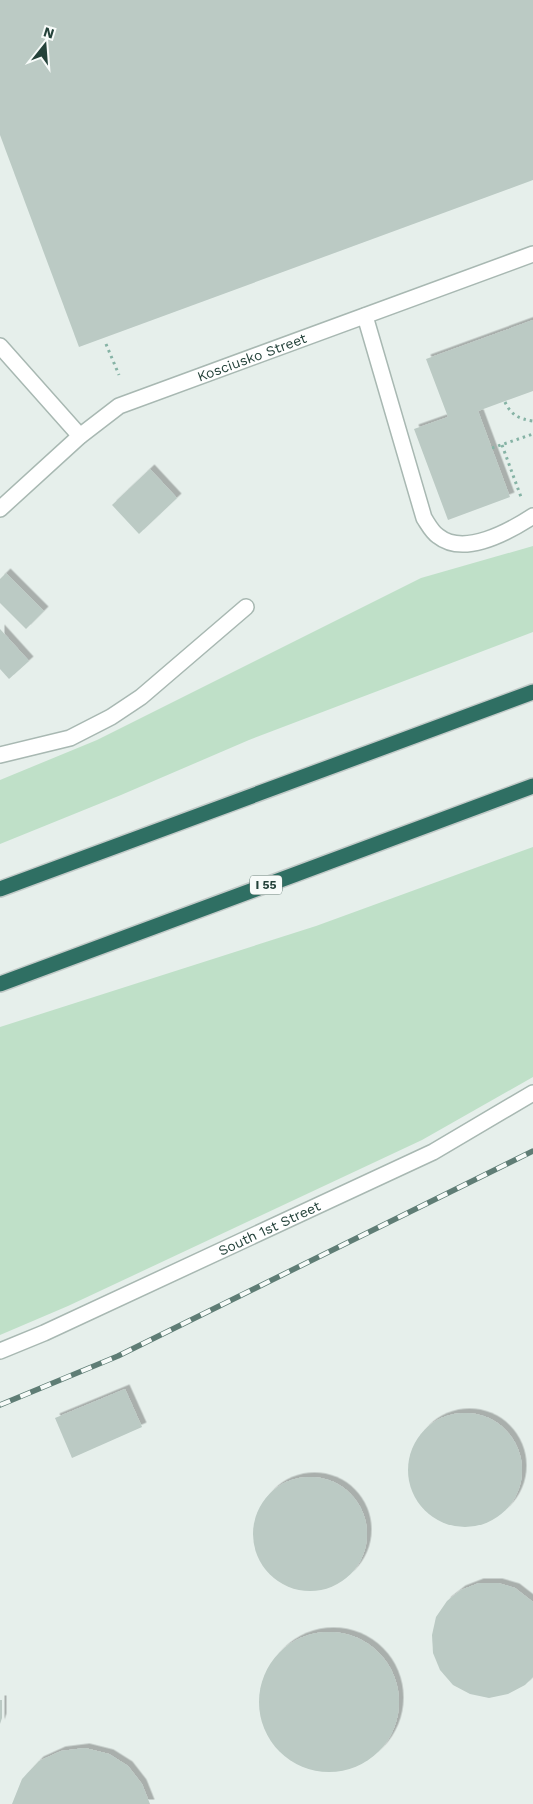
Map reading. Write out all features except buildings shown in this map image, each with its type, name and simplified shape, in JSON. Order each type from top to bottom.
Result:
[{"type":"highway","points":[[0,889],[533,692]]},
{"type":"highway","name":"I 55","points":[[0,984],[533,786]]},
{"type":"street","name":"Kosciusko Street","points":[[0,509],[80,436],[119,406],[533,254]]},
{"type":"street","points":[[365,316],[424,518],[438,537],[447,541],[468,544],[496,536],[533,516]]},
{"type":"street","points":[[0,346],[80,436]]},
{"type":"street","points":[[0,755],[70,738],[111,717],[141,698],[246,607]]},
{"type":"street","name":"South 1st Street","points":[[0,1351],[44,1333],[432,1152],[533,1093]]},
{"type":"path","points":[[106,344],[119,375]]},
{"type":"path","points":[[505,402],[511,413],[515,416],[533,421]]},
{"type":"path","points":[[492,448],[533,434]]},
{"type":"path","points":[[502,445],[521,497]]},
{"type":"green space","points":[[533,546],[533,632],[249,740],[0,844],[0,780],[97,740],[421,578]]},
{"type":"green space","points":[[533,847],[533,1077],[422,1140],[68,1306],[0,1335],[0,1027],[316,926]]},
{"type":"railway","points":[[0,1405],[118,1356],[533,1151]]}]
